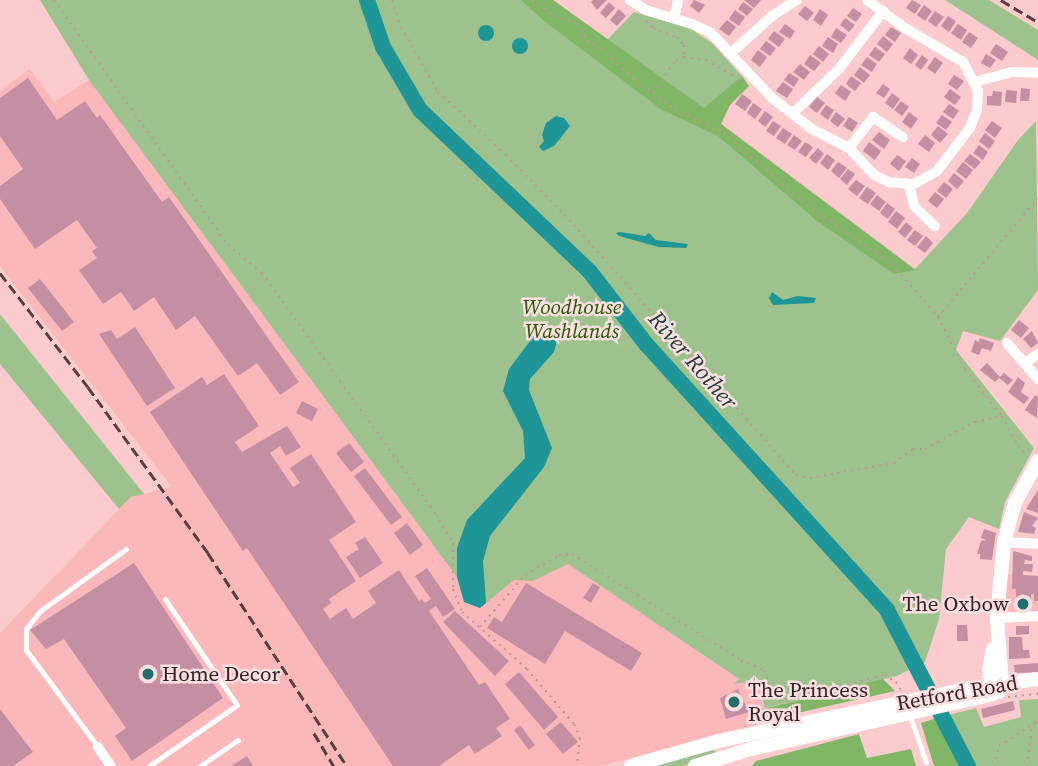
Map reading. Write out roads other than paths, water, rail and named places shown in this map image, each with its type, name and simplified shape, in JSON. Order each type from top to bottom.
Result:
[{"type":"main road","points":[[998,687],[997,618],[1004,542],[1020,492],[1038,461]]},
{"type":"main road","points":[[971,688],[989,670],[997,637]]},
{"type":"main road","points":[[989,670],[998,687]]},
{"type":"main road","name":"Retford Road","points":[[695,766],[915,706],[1038,680]]},
{"type":"main road","name":"Retford Road","points":[[948,698],[971,688],[1038,688]]},
{"type":"main road","name":"Retford Road","points":[[631,766],[718,741],[915,706]]},
{"type":"street","points":[[630,0],[646,10],[710,33],[743,70],[793,113],[812,129],[849,148],[879,178],[909,184],[922,181],[937,171],[970,128],[977,110],[975,82],[963,62],[954,55],[905,28],[867,0]]},
{"type":"street","points":[[674,18],[678,0]]},
{"type":"street","points":[[730,54],[772,16],[797,0]]},
{"type":"street","points":[[793,113],[839,69],[883,11]]},
{"type":"street","points":[[975,82],[1013,72],[1038,73]]},
{"type":"street","points":[[849,148],[873,117],[903,137]]},
{"type":"street","points":[[909,184],[914,206],[935,226]]},
{"type":"street","points":[[1007,343],[1038,379]]},
{"type":"street","points":[[1025,363],[1038,354]]},
{"type":"street","points":[[1004,542],[1038,544]]},
{"type":"street","points":[[997,618],[1038,616]]},
{"type":"street","points":[[98,747],[111,766]]},
{"type":"lane","points":[[98,747],[26,650],[26,629],[40,611],[126,549]]},
{"type":"lane","points":[[149,766],[237,705],[165,599]]},
{"type":"lane","points":[[915,706],[926,762]]},
{"type":"lane","points":[[200,766],[238,740]]},
{"type":"water","points":[[483,25],[489,25],[494,33],[492,39],[483,41],[478,36],[478,30]]},
{"type":"water","points":[[517,38],[523,38],[528,46],[526,52],[517,54],[512,49],[512,43]]},
{"type":"water","points":[[556,116],[564,118],[570,126],[554,146],[543,151],[539,147],[544,141],[542,135],[546,123]]},
{"type":"water","points":[[616,233],[645,236],[649,233],[656,240],[688,244],[686,248],[659,247]]},
{"type":"water","points":[[772,292],[783,300],[798,296],[816,298],[814,303],[773,305],[769,298]]},
{"type":"water","points":[[542,325],[553,328],[557,340],[554,352],[530,379],[529,390],[552,448],[544,467],[490,536],[483,561],[486,603],[480,608],[464,602],[457,577],[457,548],[467,520],[525,458],[523,431],[503,391],[509,369]]},
{"type":"waterway","name":"River Rother","points":[[367,0],[383,47],[420,110],[590,272],[646,344],[887,610],[968,766]]},
{"type":"railway","points":[[1001,0],[1038,22]]},
{"type":"railway","points":[[0,273],[88,387],[208,553],[347,766]]},
{"type":"railway","points":[[314,733],[334,766]]},
{"type":"place","name":"The Oxbow","points":[[1023,604]]},
{"type":"place","name":"Home Decor","points":[[148,674]]},
{"type":"place","name":"The Princess Royal","points":[[734,702]]},
{"type":"park label","name":"Woodhouse Washlands","points":[[572,319]]}]
